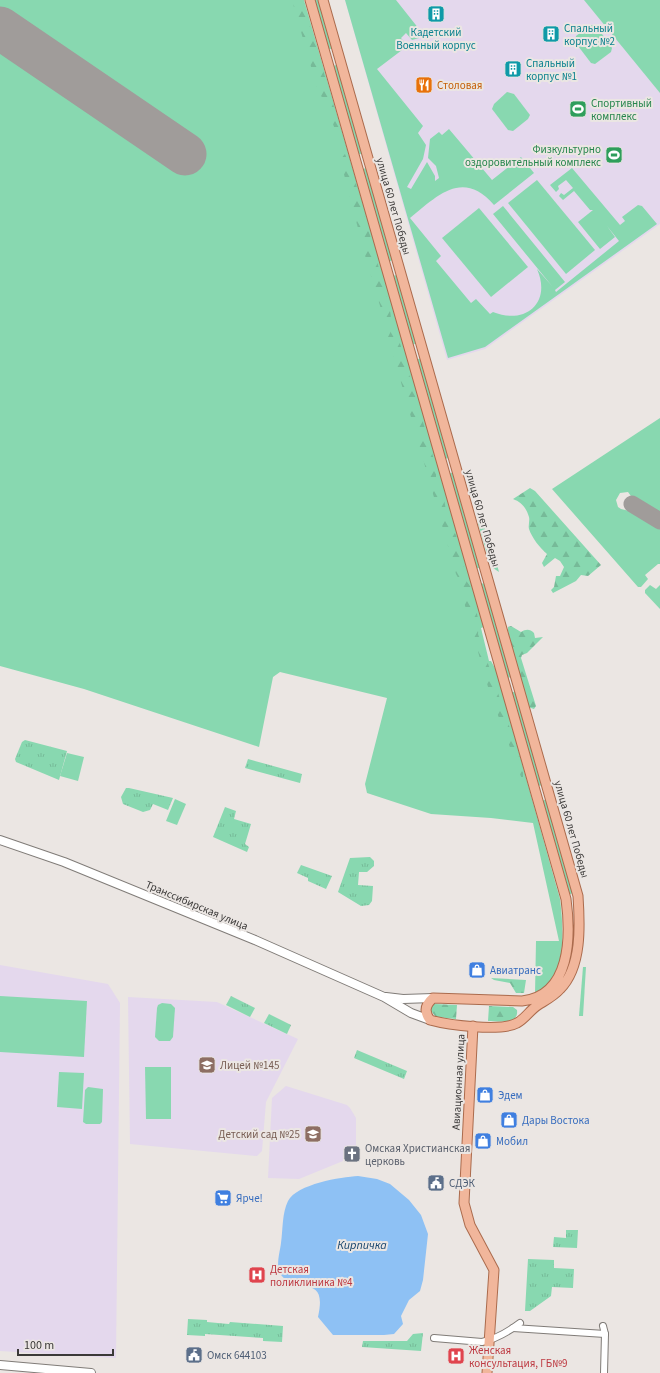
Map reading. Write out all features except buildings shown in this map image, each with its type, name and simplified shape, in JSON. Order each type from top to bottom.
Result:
[{"type":"main road","points":[[310,0],[566,899],[568,930],[566,954],[560,976],[548,991],[530,1000],[432,998],[403,999],[384,997]]},
{"type":"main road","name":"улица 60 лет Победы","points":[[323,0],[578,896],[578,932],[571,974],[561,988],[517,1023],[506,1027],[459,1026],[430,1020],[411,1013],[384,997]]},
{"type":"main road","points":[[327,59],[339,55]]},
{"type":"main road","points":[[410,352],[422,348]]},
{"type":"main road","points":[[474,577],[486,573]]},
{"type":"main road","points":[[536,793],[549,790]]},
{"type":"main road","name":"Транссибирская улица","points":[[0,840],[64,862],[143,894],[384,997]]},
{"type":"main road","points":[[430,1020],[426,1015],[426,1008],[428,1002],[432,998]]},
{"type":"main road","points":[[512,1000],[517,1004],[520,1010],[520,1017],[517,1023]]},
{"type":"main road","name":"Авиационная улица","points":[[473,1026],[464,1203],[470,1225],[494,1270],[487,1373]]},
{"type":"main road","points":[[0,1365],[91,1373]]},
{"type":"street","points":[[434,1338],[482,1342],[490,1340],[520,1323]]},
{"type":"street","points":[[603,1326],[605,1334],[604,1373]]},
{"type":"street","points":[[513,1328],[605,1334]]},
{"type":"shaded area","points":[[345,0],[605,0],[660,69],[660,224],[485,349],[447,360]]},
{"type":"shaded area","points":[[0,965],[108,984],[120,1003],[116,1358],[0,1351]]},
{"type":"shaded area","name":"Лицей №145","points":[[128,997],[217,1002],[298,1039],[266,1102],[262,1151],[257,1156],[130,1144]]},
{"type":"shaded area","name":"Детский сад №25","points":[[286,1086],[347,1105],[350,1108],[356,1118],[356,1146],[345,1146],[343,1161],[299,1179],[268,1178],[272,1098]]},
{"type":"green space","points":[[0,0],[304,0],[473,585],[484,627],[481,628],[489,661],[491,661],[496,670],[560,899],[562,946],[560,958],[553,980],[542,991],[535,994],[536,941],[559,941],[533,823],[491,818],[431,814],[367,793],[365,784],[387,698],[280,672],[273,677],[259,747],[84,689],[0,666]]},
{"type":"green space","points":[[292,0],[301,0],[304,6],[342,134],[344,149],[342,150],[324,98],[319,95]]},
{"type":"green space","points":[[314,0],[319,0],[333,48],[328,50]]},
{"type":"green space","points":[[345,0],[396,0],[419,29],[419,38],[412,40],[406,33],[401,38],[406,44],[406,47],[377,69],[423,126],[418,133],[426,145],[423,159],[407,187],[411,189],[427,162],[435,176],[435,181],[439,178],[436,166],[428,158],[430,139],[439,132],[442,135],[449,129],[492,180],[521,157],[534,173],[494,205],[483,194],[472,189],[461,187],[451,189],[441,194],[410,218],[441,256],[436,261],[471,303],[476,299],[490,314],[493,312],[515,316],[525,313],[533,308],[538,301],[541,292],[541,281],[537,269],[552,286],[493,214],[503,206],[565,282],[555,290],[556,292],[619,241],[607,226],[615,237],[600,249],[578,222],[593,210],[590,210],[574,191],[563,200],[559,196],[561,193],[564,195],[573,188],[566,180],[558,186],[559,189],[556,192],[550,185],[572,168],[620,225],[625,221],[622,217],[638,205],[642,206],[657,224],[485,347],[448,358]]},
{"type":"green space","points":[[584,0],[660,0],[660,93]]},
{"type":"green space","points":[[590,25],[597,27],[612,48],[611,52],[595,64],[591,63],[575,42],[576,36]]},
{"type":"green space","points":[[337,65],[363,153],[358,155],[332,66]]},
{"type":"green space","points":[[507,92],[514,94],[530,115],[528,119],[513,131],[508,130],[492,109],[494,104]]},
{"type":"green space","points":[[345,154],[356,184],[390,309],[391,319],[388,322],[384,319],[366,259],[340,159]]},
{"type":"green space","points":[[367,168],[393,260],[388,262],[362,169]]},
{"type":"green space","points":[[537,180],[595,250],[566,274],[508,203]]},
{"type":"green space","points":[[479,208],[528,267],[491,297],[442,238]]},
{"type":"green space","points":[[397,275],[417,343],[412,345],[392,276]]},
{"type":"green space","points":[[391,331],[397,333],[437,470],[436,482],[444,499],[448,522],[456,535],[464,562],[464,571],[467,582],[472,588],[479,624],[478,634],[523,767],[523,782],[490,694],[462,595],[461,583],[456,574],[388,337]]},
{"type":"green space","points":[[421,358],[449,458],[444,459],[416,360]]},
{"type":"green space","points":[[660,418],[660,518],[636,503],[628,492],[620,493],[616,500],[618,507],[621,509],[638,513],[660,526],[660,564],[645,575],[648,579],[641,587],[638,587],[552,489]]},
{"type":"green space","points":[[454,472],[481,567],[476,569],[448,474]]},
{"type":"green space","points":[[530,488],[535,491],[601,565],[588,576],[581,575],[576,581],[553,593],[551,590],[554,587],[556,576],[560,576],[564,567],[560,561],[555,558],[544,567],[542,563],[547,554],[536,543],[530,532],[529,517],[525,508],[521,503],[513,499]]},
{"type":"green space","points":[[485,519],[499,572],[493,568],[490,562],[493,556],[491,555],[488,557],[478,523]]},
{"type":"green space","points":[[485,583],[512,677],[507,678],[480,584]]},
{"type":"green space","points":[[650,585],[656,589],[660,585],[660,609],[645,593],[645,590]]},
{"type":"green space","points":[[511,626],[521,632],[526,630],[531,631],[534,633],[535,638],[543,637],[527,653],[522,655],[521,658],[536,706],[534,709],[528,707],[508,631],[508,627]]},
{"type":"green space","points":[[516,691],[543,785],[538,786],[511,693]]},
{"type":"green space","points":[[25,740],[67,751],[59,780],[16,762],[15,759],[22,742]]},
{"type":"green space","points":[[67,753],[84,757],[78,781],[60,776]]},
{"type":"green space","points":[[248,759],[302,774],[300,783],[245,768]]},
{"type":"green space","points":[[126,788],[173,798],[168,810],[153,804],[150,810],[143,812],[123,804],[121,797]]},
{"type":"green space","points":[[175,799],[186,804],[177,825],[166,821]]},
{"type":"green space","points":[[547,799],[573,893],[568,895],[542,801]]},
{"type":"green space","points":[[225,807],[236,811],[234,819],[251,824],[245,844],[249,847],[247,852],[213,837]]},
{"type":"green space","points":[[370,857],[374,861],[374,866],[367,872],[359,872],[358,885],[373,886],[372,901],[369,905],[361,906],[338,892],[350,858]]},
{"type":"green space","points":[[301,865],[332,876],[326,889],[308,881],[308,878],[297,873]]},
{"type":"green space","points":[[583,967],[586,967],[583,1016],[579,1016]]},
{"type":"green space","points":[[491,978],[526,980],[524,993],[516,993],[510,983]]},
{"type":"green space","points":[[0,996],[87,1001],[84,1057],[0,1052]]},
{"type":"green space","points":[[231,996],[255,1008],[250,1017],[226,1005]]},
{"type":"green space","points":[[162,1003],[171,1004],[175,1008],[173,1037],[170,1041],[159,1041],[155,1037],[157,1008],[158,1005]]},
{"type":"green space","points":[[434,1004],[457,1005],[456,1019],[436,1017],[431,1011],[431,1006]]},
{"type":"green space","points":[[489,1006],[513,1007],[517,1010],[517,1015],[512,1020],[488,1021]]},
{"type":"green space","points":[[269,1014],[291,1025],[287,1034],[264,1023]]},
{"type":"green space","points":[[357,1050],[407,1071],[404,1079],[354,1058]]},
{"type":"green space","points":[[145,1067],[171,1067],[171,1119],[146,1119]]},
{"type":"green space","points":[[59,1072],[84,1073],[82,1109],[57,1107]]},
{"type":"green space","points":[[88,1087],[103,1089],[102,1122],[100,1124],[86,1124],[83,1122],[85,1090]]},
{"type":"green space","points":[[566,1230],[578,1230],[577,1248],[553,1247],[554,1237],[566,1238]]},
{"type":"green space","points":[[528,1259],[554,1260],[554,1268],[574,1269],[573,1288],[552,1287],[551,1296],[530,1311],[525,1311]]},
{"type":"green space","points":[[188,1319],[207,1320],[207,1322],[229,1324],[230,1322],[283,1326],[282,1342],[263,1341],[263,1338],[205,1334],[205,1336],[187,1335]]},
{"type":"green space","points":[[423,1333],[421,1351],[362,1347],[363,1341],[407,1341],[413,1334]]},
{"type":"water","name":"Кирпичка","points":[[358,1176],[377,1179],[390,1184],[409,1200],[421,1215],[428,1234],[423,1280],[420,1291],[409,1300],[401,1316],[403,1324],[394,1334],[333,1335],[318,1317],[320,1303],[319,1294],[315,1289],[288,1281],[281,1275],[278,1268],[286,1206],[293,1195],[300,1190],[320,1182]]},
{"type":"taxiway","points":[[632,504],[660,521]]},
{"type":"runway","points":[[0,28],[185,154]]},
{"type":"place","name":"Кадетский Военный корпус","points":[[436,14]]},
{"type":"place","name":"Спальный корпус №2","points":[[551,34]]},
{"type":"place","name":"Спальный корпус №1","points":[[513,69]]},
{"type":"place","name":"Столовая","points":[[424,85]]},
{"type":"place","name":"Спортивный комплекс","points":[[578,109]]},
{"type":"place","name":"Физкультурно оздоровительный комплекс","points":[[614,155]]},
{"type":"place","name":"Авиатранс","points":[[477,970]]},
{"type":"place","name":"Лицей №145","points":[[207,1065]]},
{"type":"place","name":"Эдем","points":[[485,1095]]},
{"type":"place","name":"Дары Востока","points":[[509,1120]]},
{"type":"place","name":"Детский сад №25","points":[[313,1134]]},
{"type":"place","name":"Мобил","points":[[483,1141]]},
{"type":"place","name":"Омская Христианская церковь","points":[[352,1154]]},
{"type":"place","name":"СДЭК","points":[[436,1183]]},
{"type":"place","name":"Ярче!","points":[[223,1198]]},
{"type":"place","name":"Детская поликлиника №4","points":[[257,1275]]},
{"type":"place","name":"Омск 644103","points":[[194,1355]]},
{"type":"place","name":"Женская консультация, ГБ№9","points":[[456,1356]]}]
